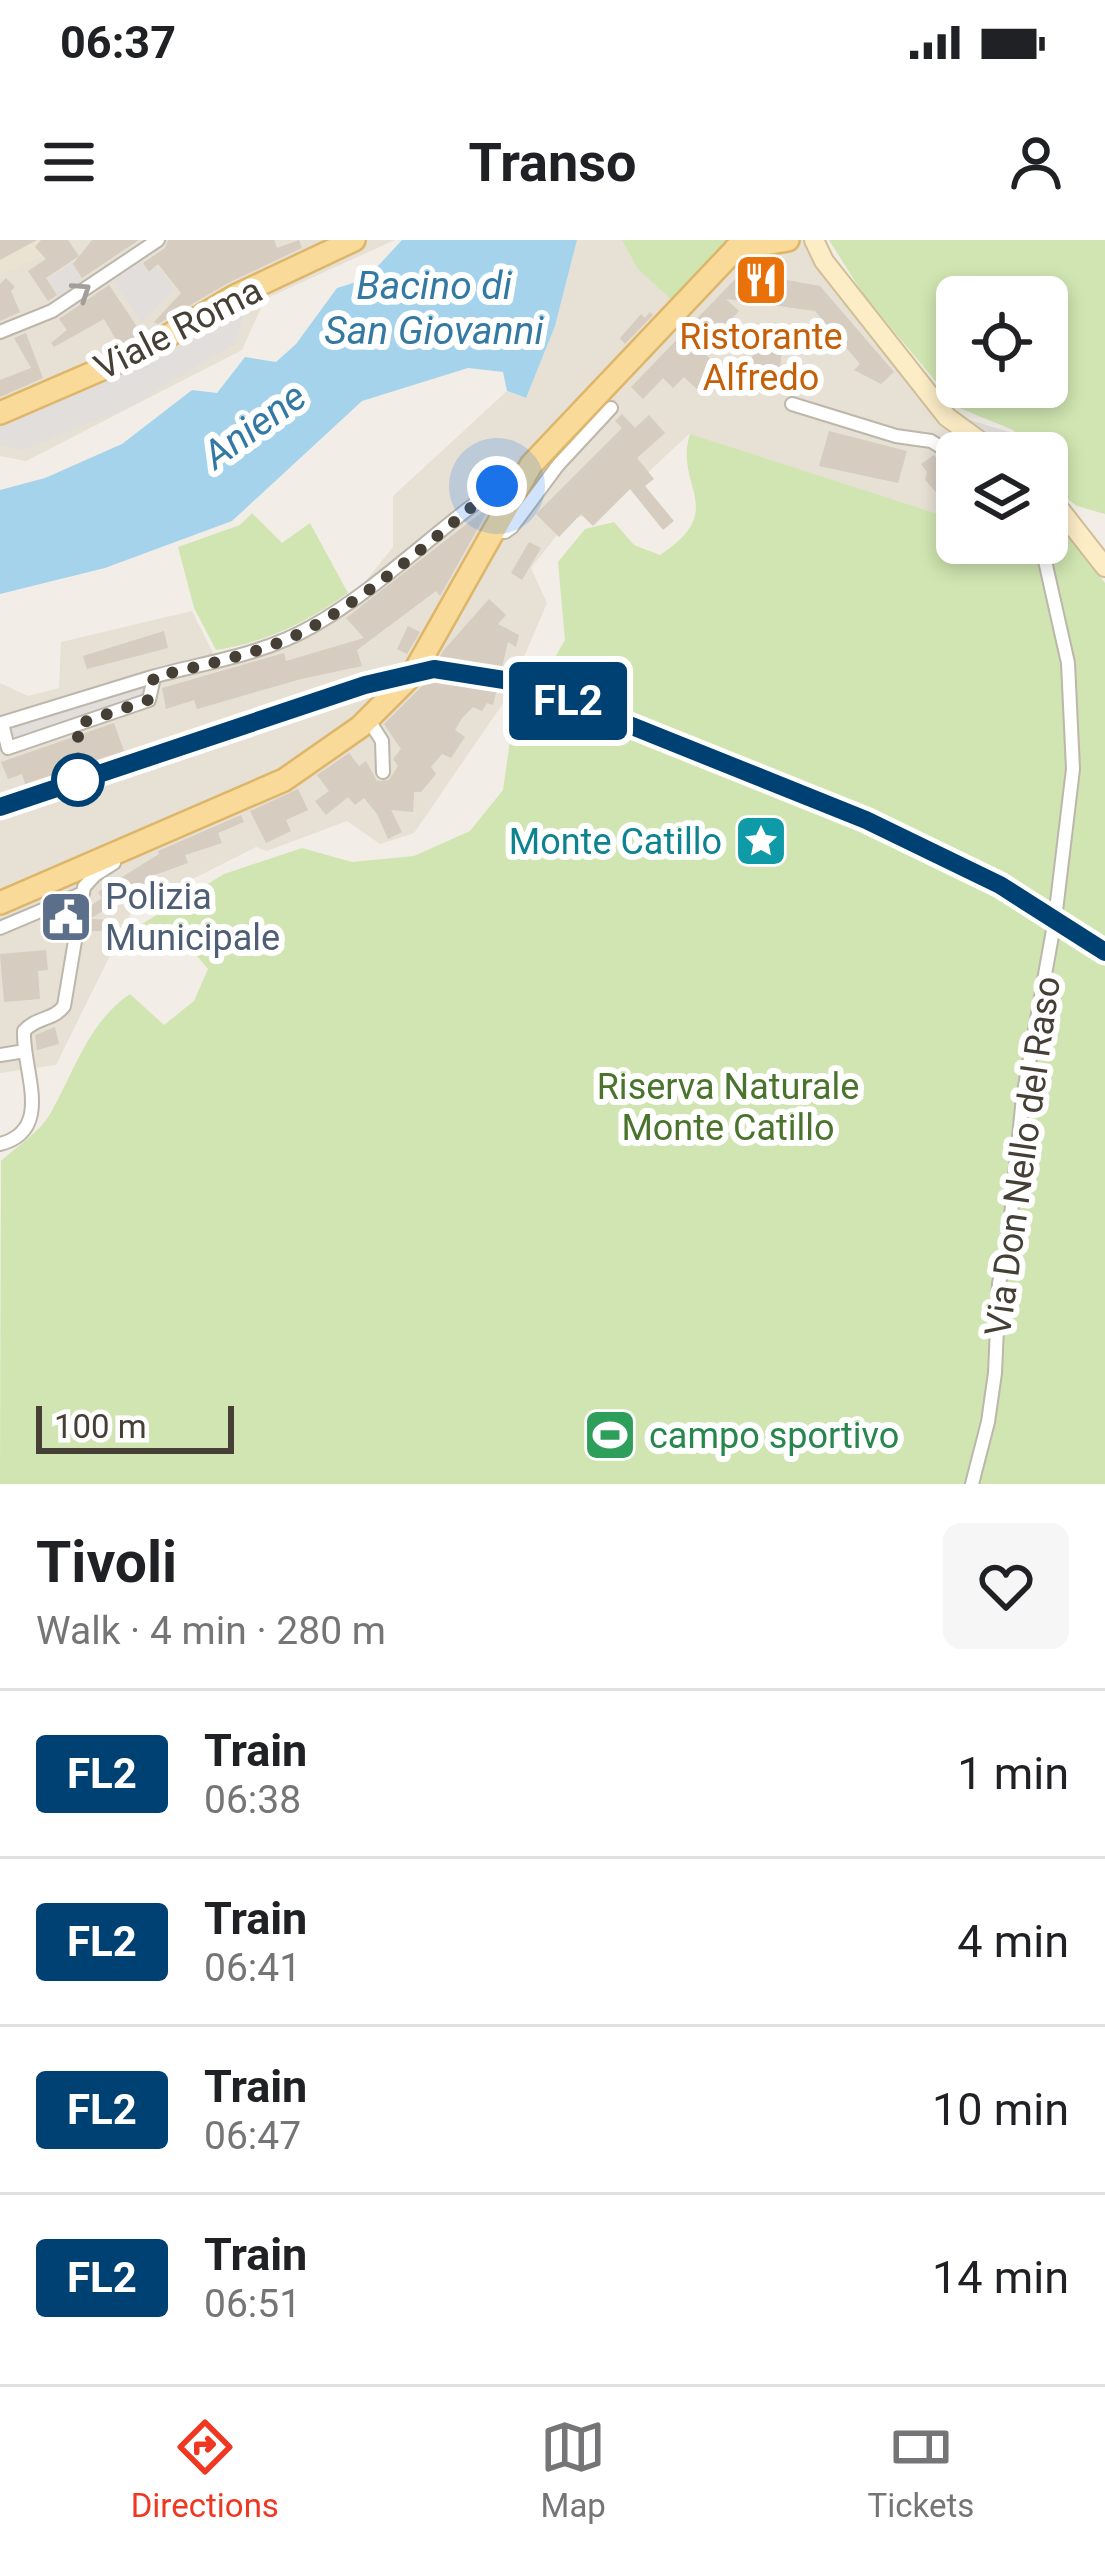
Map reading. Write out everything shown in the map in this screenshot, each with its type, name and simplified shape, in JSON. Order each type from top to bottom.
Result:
[{"type":"main road","name":"Viale Roma","points":[[0,413],[139,352],[235,296],[354,240]]},
{"type":"main road","points":[[0,903],[284,780],[368,719],[413,674],[531,465],[739,245],[784,240],[824,261]]},
{"type":"main road","points":[[814,240],[824,261],[947,417],[967,432]]},
{"type":"main road","points":[[1068,520],[1105,567]]},
{"type":"street","points":[[0,332],[52,311],[147,243]]},
{"type":"street","points":[[792,404],[936,444]]},
{"type":"street","points":[[494,531],[512,527],[611,408]]},
{"type":"street","points":[[154,677],[148,700],[8,748],[1,723],[154,677],[266,647],[312,626],[531,465]]},
{"type":"street","name":"Via Don Nello del Raso","points":[[972,1484],[995,1373],[999,1283],[1052,938],[1072,770],[1068,663],[1046,564]]},
{"type":"street","points":[[368,719],[382,741],[383,772]]},
{"type":"street","points":[[0,1144],[19,1137],[31,1121],[24,1031],[64,1006],[82,893],[94,875],[152,840]]},
{"type":"street","points":[[0,928],[82,893]]},
{"type":"street","points":[[0,1054],[25,1051]]},
{"type":"shaded area","points":[[0,240],[395,240],[265,299],[242,350],[26,461],[0,456]]},
{"type":"shaded area","points":[[0,240],[64,240],[41,257],[0,275]]},
{"type":"shaded area","points":[[577,240],[814,240],[947,417],[948,432],[936,432],[936,513],[689,434],[606,512],[570,519],[531,568],[547,603],[506,699],[414,833],[380,844],[347,821],[267,851],[256,847],[133,909],[56,1065],[0,1073],[0,683],[28,696],[59,688],[61,642],[192,611],[219,665],[282,649],[331,624],[393,547],[393,496],[507,391],[525,398],[555,326]]},
{"type":"shaded area","points":[[138,258],[149,274],[157,266],[174,289],[142,323],[111,277]]},
{"type":"shaded area","points":[[77,260],[81,264],[75,270],[88,290],[64,307],[48,279]]},
{"type":"shaded area","points":[[251,301],[234,344],[132,405],[21,451],[0,444],[0,423],[112,377]]},
{"type":"shaded area","points":[[954,415],[1009,432],[976,432]]},
{"type":"shaded area","points":[[149,682],[146,697],[12,742],[8,726]]},
{"type":"green space","points":[[622,240],[733,240],[674,302],[638,269]]},
{"type":"green space","points":[[829,240],[1105,240],[1105,514],[1068,499],[1068,432],[1015,432],[959,408],[1068,408],[1068,276],[936,276],[936,382],[863,294]]},
{"type":"green space","name":"Riserva Naturale Monte Catillo","points":[[690,434],[936,513],[936,564],[1068,564],[1068,536],[1105,583],[1105,1484],[0,1484],[1,1161],[46,1121],[93,1033],[115,1006],[130,994],[164,1025],[194,1001],[208,969],[180,944],[142,947],[142,924],[224,874],[302,848],[352,862],[414,856],[470,831],[503,790],[511,734],[565,640],[558,562],[585,529],[614,522],[634,545],[660,555],[681,539],[696,510],[687,452]]},
{"type":"green space","points":[[252,513],[282,543],[310,523],[348,593],[285,630],[216,650],[194,608],[178,547],[240,525]]},
{"type":"water","name":"Bacino di San Giovanni","points":[[402,240],[577,240],[555,326],[526,398],[507,391],[503,372],[468,368],[362,401],[232,521],[105,568],[0,594],[0,490],[45,478],[122,444],[192,390],[217,393],[245,357],[276,362],[296,344],[337,288],[366,279]]},
{"type":"building","points":[[0,240],[37,240],[0,260]]},
{"type":"building","points":[[41,240],[68,240],[79,256],[46,278],[57,295],[48,301],[28,271],[46,259],[35,247]]},
{"type":"building","points":[[92,240],[139,240],[82,278],[73,264]]},
{"type":"building","points":[[168,240],[274,240],[277,248],[299,240],[302,248],[158,324],[154,322],[181,293],[158,264],[149,272],[143,263],[165,248]]},
{"type":"building","points":[[742,272],[820,286],[894,372],[881,384],[854,370],[860,364],[815,311],[726,299],[739,311],[702,351],[726,373],[704,396],[684,377],[673,388],[663,378],[643,399],[631,387]]},
{"type":"building","points":[[6,278],[15,287],[11,291],[20,312],[0,321],[0,284]]},
{"type":"building","points":[[109,285],[142,334],[119,345],[104,319],[54,347],[51,343],[67,330],[59,319]]},
{"type":"building","points":[[650,312],[653,315],[625,344],[620,338],[641,314],[645,318]]},
{"type":"building","points":[[26,333],[43,378],[0,397],[0,380],[31,368],[14,338]]},
{"type":"building","points":[[755,348],[782,352],[779,374],[770,372],[770,380],[746,376]]},
{"type":"building","points":[[622,414],[635,428],[649,415],[665,433],[637,458],[654,479],[645,486],[674,521],[663,530],[630,489],[593,526],[581,514],[559,537],[536,514],[622,428],[615,421]]},
{"type":"building","points":[[829,431],[907,451],[898,483],[819,466]]},
{"type":"building","points":[[936,457],[936,492],[925,480],[927,472],[921,464]]},
{"type":"building","points":[[491,505],[440,596],[436,591],[357,650],[362,666],[197,709],[194,700],[166,709],[162,688],[284,653],[286,661],[364,638],[346,618]]},
{"type":"building","points":[[529,542],[541,548],[522,580],[511,573]]},
{"type":"building","points":[[489,599],[506,615],[498,624],[519,635],[516,647],[508,642],[493,705],[487,703],[482,711],[473,707],[462,718],[455,730],[465,737],[451,758],[442,754],[431,767],[436,774],[421,792],[414,792],[413,812],[391,810],[402,832],[388,839],[364,798],[355,805],[348,797],[326,815],[315,801],[329,791],[317,775],[349,753],[359,766],[366,761],[377,781],[389,780],[398,766],[393,759],[401,749],[384,724],[424,684],[443,651]]},
{"type":"building","points":[[408,626],[420,632],[407,654],[397,649]]},
{"type":"building","points":[[164,631],[168,648],[87,669],[83,656]]},
{"type":"building","points":[[114,723],[124,751],[25,784],[22,774],[8,779],[1,762]]},
{"type":"building","points":[[298,789],[308,810],[286,820],[291,831],[266,843],[250,811]]},
{"type":"building","points":[[241,815],[244,822],[218,833],[222,843],[185,855],[188,863],[152,876],[157,885],[130,902],[119,882],[117,902],[90,919],[116,920],[116,931],[87,931],[92,905],[102,898],[98,892],[158,851]]},
{"type":"building","points":[[69,912],[66,931],[43,931],[43,921]]},
{"type":"building","points":[[46,950],[48,970],[38,971],[40,999],[4,1002],[0,954]]},
{"type":"building","points":[[55,1027],[59,1044],[37,1050],[35,1035]]},
{"type":"railway","points":[[0,807],[396,676]]},
{"type":"train","name":"FL2","points":[[0,807],[279,712],[434,669],[504,680],[592,710],[866,820],[1000,885],[1105,952]]},
{"type":"place","name":"Ristorante Alfredo","points":[[761,280]]},
{"type":"place","name":"Monte Catillo","points":[[761,841]]},
{"type":"place","name":"Polizia Municipale","points":[[66,917]]},
{"type":"place","name":"campo sportivo","points":[[610,1435]]},
{"type":"route","points":[[78,780],[78,724],[148,700],[154,677],[266,647],[312,626],[355,598],[497,486]]},
{"type":"water label","name":"Aniene","points":[[254,425]]}]
